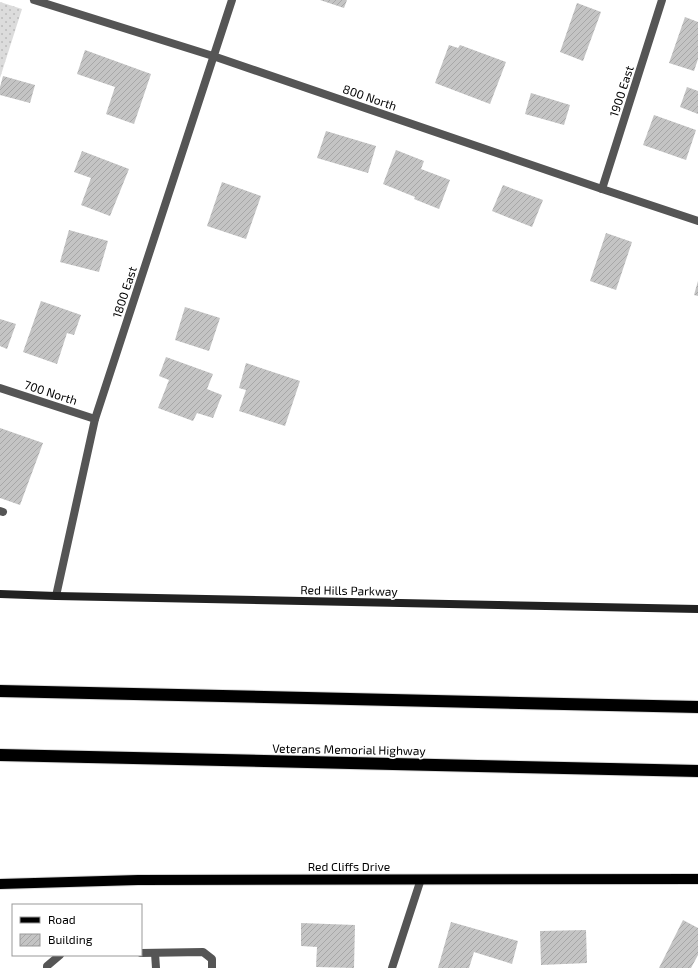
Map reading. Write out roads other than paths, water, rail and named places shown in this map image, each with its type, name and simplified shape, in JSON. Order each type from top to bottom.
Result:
[{"type":"highway","points":[[0,692],[698,707]]},
{"type":"highway","name":"Veterans Memorial Highway","points":[[0,755],[698,771]]},
{"type":"main road","name":"Red Hills Parkway","points":[[0,594],[698,609]]},
{"type":"main road","name":"Red Cliffs Drive","points":[[0,884],[146,880],[698,879]]},
{"type":"street","name":"800 North","points":[[34,0],[214,56],[698,221]]},
{"type":"street","name":"1800 East","points":[[56,596],[95,419],[232,0]]},
{"type":"street","name":"1900 East","points":[[602,189],[662,0]]},
{"type":"street","name":"700 North","points":[[0,388],[95,419]]},
{"type":"street","points":[[392,968],[421,879]]},
{"type":"street","points":[[156,952],[156,968]]},
{"type":"street","points":[[142,953],[203,952],[212,959],[212,968]]},
{"type":"street","points":[[47,968],[47,966],[59,956]]}]
